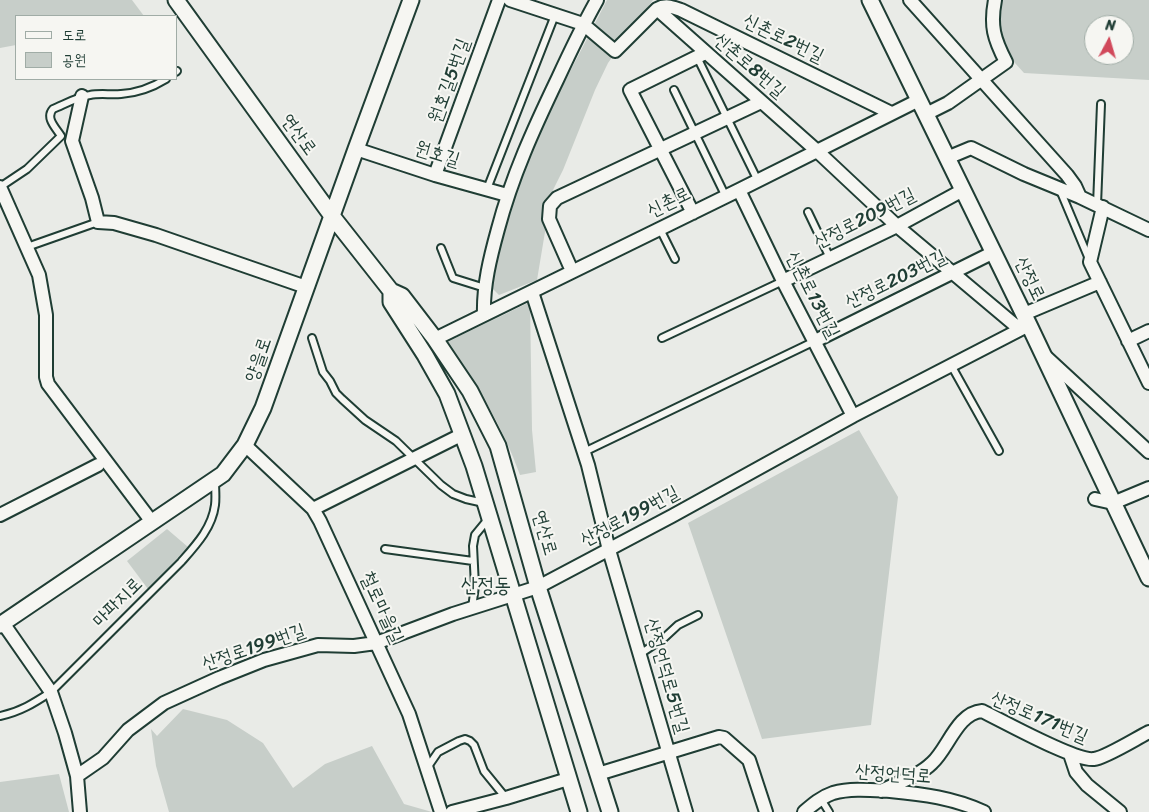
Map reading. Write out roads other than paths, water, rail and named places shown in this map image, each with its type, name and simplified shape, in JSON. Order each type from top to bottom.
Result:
[{"type":"street","name":"연산로","points":[[176,0],[332,216],[391,292],[402,296],[435,339],[470,392],[498,446],[538,587],[610,812]]},
{"type":"street","name":"양을로","points":[[1,624],[215,480],[228,469],[245,445],[263,408],[411,0]]},
{"type":"street","name":"원호길5번길","points":[[435,175],[499,0]]},
{"type":"street","points":[[510,0],[583,24],[615,51],[657,9]]},
{"type":"street","points":[[484,315],[484,288],[507,195],[531,134],[583,24],[597,0]]},
{"type":"street","name":"산정로","points":[[870,0],[1027,319],[1149,578]]},
{"type":"street","points":[[910,0],[1067,175],[1075,186],[1080,198]]},
{"type":"street","points":[[926,114],[948,103],[1006,62],[993,33],[992,20],[995,0]]},
{"type":"street","name":"신촌로2번길","points":[[657,9],[663,5],[681,10],[891,113]]},
{"type":"street","name":"신촌로8번길","points":[[657,9],[701,55],[761,102],[816,150],[896,226],[951,273],[1016,326],[1027,319]]},
{"type":"street","points":[[693,213],[630,90],[701,55]]},
{"type":"street","points":[[82,96],[72,141],[92,198],[98,222],[114,223],[156,234],[306,286]]},
{"type":"street","name":"신촌로","points":[[435,339],[726,197],[816,150],[919,100]]},
{"type":"street","points":[[572,271],[549,219],[550,206],[557,198],[761,102]]},
{"type":"street","points":[[948,158],[971,148],[1149,230]]},
{"type":"street","name":"원호길","points":[[356,149],[435,175],[507,195]]},
{"type":"street","points":[[0,187],[28,246],[39,276],[45,304],[46,377],[48,384],[152,522]]},
{"type":"street","name":"신촌로13번길","points":[[739,190],[783,281],[853,416]]},
{"type":"street","name":"산정로209번길","points":[[783,281],[896,226],[963,190]]},
{"type":"street","points":[[1100,206],[1090,262],[1149,383]]},
{"type":"street","name":"산정로203번길","points":[[814,341],[994,252]]},
{"type":"street","name":"산정로199번길","points":[[77,776],[103,758],[128,730],[164,703],[219,678],[264,660],[318,645],[354,646],[376,643],[405,631],[538,587],[951,365],[1027,319],[1100,282]]},
{"type":"street","name":"연산로","points":[[391,292],[391,302],[447,394],[463,434],[579,812]]},
{"type":"street","name":"산정언덕로5번길","points":[[532,292],[584,452],[610,550],[686,812]]},
{"type":"street","points":[[1128,341],[1149,331]]},
{"type":"street","points":[[1044,356],[1149,452]]},
{"type":"street","points":[[313,509],[463,434]]},
{"type":"street","name":"철로마을길","points":[[245,445],[313,509],[320,521],[409,714],[441,812]]},
{"type":"street","points":[[0,515],[98,465]]},
{"type":"street","points":[[1095,499],[1113,504],[1149,488]]},
{"type":"street","points":[[1,624],[51,692],[66,733],[77,776],[80,812]]},
{"type":"street","name":"산정로171번길","points":[[881,791],[934,762],[964,720],[976,712],[982,711],[1070,754],[1093,760],[1149,732]]},
{"type":"street","points":[[598,774],[719,737],[724,738],[749,760],[766,812]]},
{"type":"street","points":[[1070,754],[1076,772],[1087,785],[1120,812]]},
{"type":"street","points":[[452,812],[568,779]]},
{"type":"street","name":"산정언덕로","points":[[804,812],[830,794],[843,791],[881,791],[931,795],[958,802],[984,812]]},
{"type":"lane","points":[[486,189],[555,15]]},
{"type":"lane","points":[[701,55],[727,118],[758,181]]},
{"type":"lane","points":[[0,187],[27,170],[61,136],[49,117],[53,109],[82,96],[134,92],[154,86],[164,80]]},
{"type":"lane","points":[[674,90],[726,197]]},
{"type":"lane","points":[[1100,206],[1101,104]]},
{"type":"lane","points":[[1059,189],[1090,262]]},
{"type":"lane","points":[[808,212],[830,258]]},
{"type":"lane","points":[[28,246],[98,222]]},
{"type":"lane","points":[[660,229],[675,259]]},
{"type":"lane","points":[[441,248],[453,278],[484,288]]},
{"type":"lane","points":[[662,338],[783,281]]},
{"type":"lane","points":[[312,338],[323,372],[330,380],[336,393],[365,420],[396,441],[441,485],[453,494],[487,510],[472,546],[475,586],[472,608]]},
{"type":"lane","points":[[584,452],[814,341]]},
{"type":"lane","points":[[951,365],[999,451]]},
{"type":"lane","name":"마파지로","points":[[0,716],[30,706],[51,692],[199,542],[208,526],[215,505],[215,480]]},
{"type":"lane","points":[[385,548],[473,561]]},
{"type":"lane","points":[[640,654],[664,638],[678,625],[698,615]]},
{"type":"lane","points":[[427,768],[438,752],[459,741],[470,741],[474,745],[484,771],[506,798]]},
{"type":"lane","points":[[821,799],[829,812]]},
{"type":"district","name":"산정동","points":[[486,587]]}]
